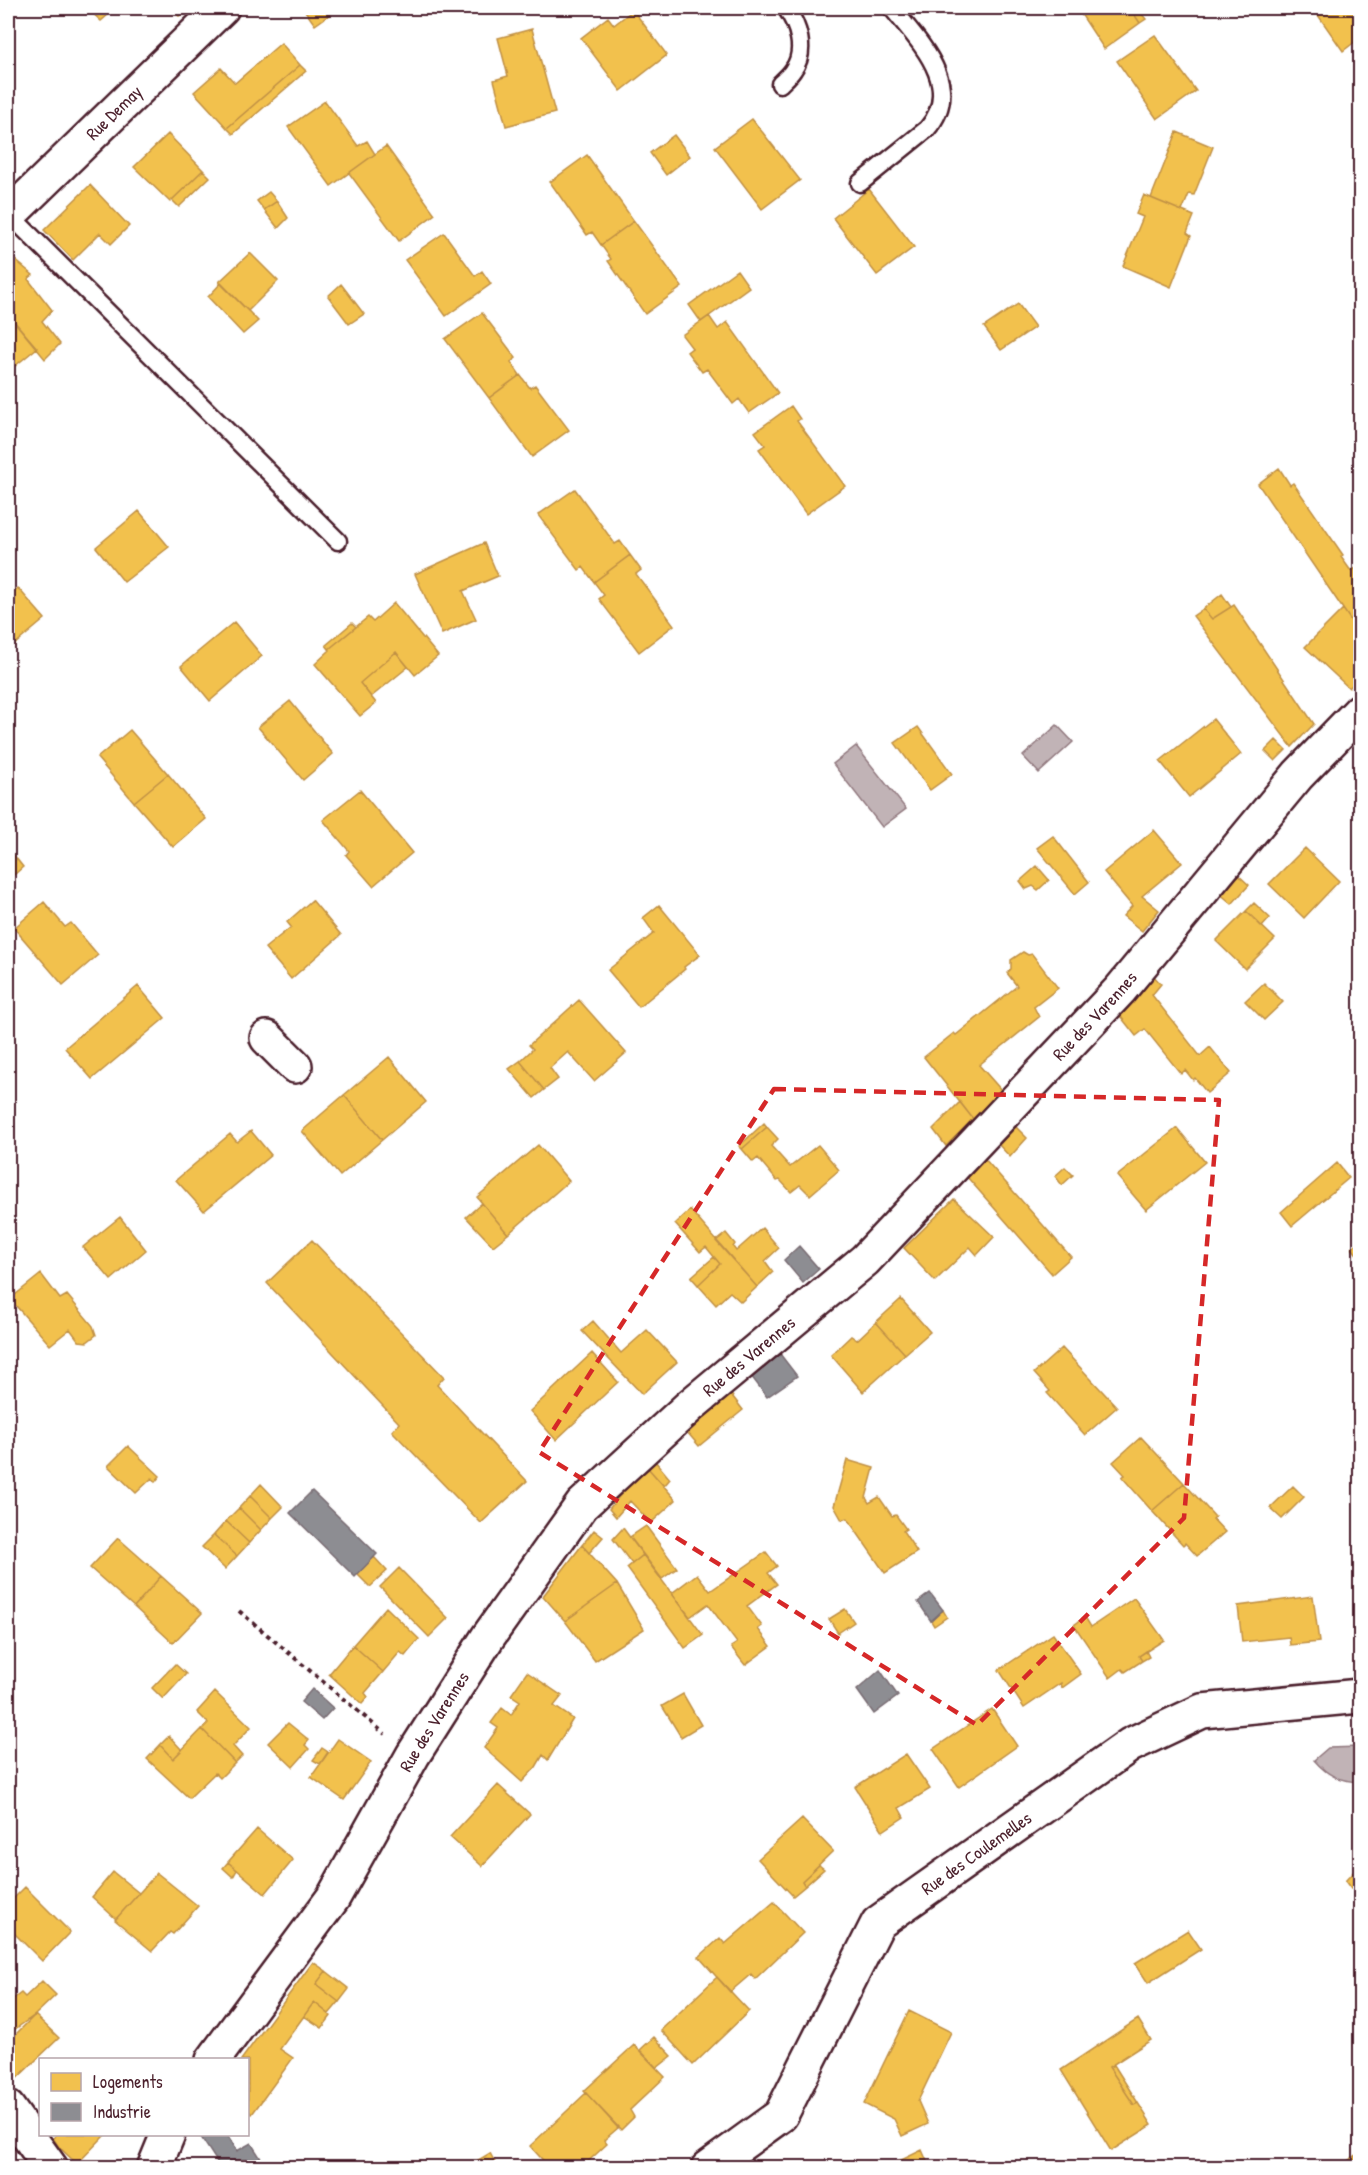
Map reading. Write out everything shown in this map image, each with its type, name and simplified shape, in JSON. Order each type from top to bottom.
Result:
[{"type":"street","name":"Rue Demay","points":[[8,215],[222,8]]},
{"type":"street","name":"Rue des Varennes","points":[[214,2058],[333,1898],[413,1755],[488,1637],[582,1505],[691,1405],[865,1260],[1120,990],[1298,775],[1360,711]]},
{"type":"street","points":[[267,1038],[295,1066]]},
{"type":"street","name":"Rue des Coulemelles","points":[[708,2168],[782,2115],[878,1923],[1130,1745],[1202,1711],[1360,1696]]},
{"type":"street","points":[[8,2108],[51,2168]]},
{"type":"street","points":[[154,2168],[167,2136]]},
{"type":"lane","points":[[780,84],[794,70],[799,57],[798,29],[786,8]]},
{"type":"lane","points":[[860,183],[927,129],[933,123],[940,106],[941,83],[932,60],[892,8]]},
{"type":"lane","points":[[8,215],[338,541]]},
{"type":"path","points":[[239,1611],[413,1755]]},
{"type":"highlighted area","points":[[774,1089],[1219,1100],[1184,1518],[977,1725],[539,1452]]},
{"type":"shaded area","points":[[1057,725],[1073,742],[1039,773],[1023,756]]},
{"type":"shaded area","points":[[856,746],[906,809],[882,827],[833,764]]},
{"type":"shaded area","points":[[1360,1747],[1360,1782],[1334,1777],[1314,1760],[1328,1748]]},
{"type":"building: Logements","points":[[87,8],[116,8],[101,21]]},
{"type":"building: Logements","points":[[171,8],[188,8],[179,16]]},
{"type":"building: Logements","points":[[303,8],[339,8],[315,25]]},
{"type":"building: Logements","points":[[1077,8],[1130,8],[1140,23],[1104,49]]},
{"type":"building: Logements","points":[[1130,8],[1137,8],[1146,19],[1140,23]]},
{"type":"building: Logements","points":[[1313,8],[1360,8],[1360,38],[1343,51]]},
{"type":"building: Logements","points":[[633,10],[667,55],[621,91],[581,38],[608,17],[614,25]]},
{"type":"building: Logements","points":[[532,29],[555,113],[506,126],[494,80],[508,76],[498,38]]},
{"type":"building: Logements","points":[[1155,35],[1196,91],[1157,119],[1117,61]]},
{"type":"building: Logements","points":[[281,43],[300,65],[227,128],[194,92],[221,68],[235,83]]},
{"type":"building: Logements","points":[[300,65],[306,71],[233,134],[227,128]]},
{"type":"building: Logements","points":[[325,101],[358,146],[367,141],[375,154],[331,186],[288,127]]},
{"type":"building: Logements","points":[[752,119],[800,180],[762,209],[715,147]]},
{"type":"building: Logements","points":[[1177,132],[1213,147],[1194,195],[1189,194],[1182,211],[1151,198]]},
{"type":"building: Logements","points":[[168,134],[203,170],[170,202],[134,167]]},
{"type":"building: Logements","points":[[674,135],[690,156],[666,175],[650,153]]},
{"type":"building: Logements","points":[[386,146],[435,214],[399,241],[349,173]]},
{"type":"building: Logements","points":[[587,155],[634,221],[601,245],[592,232],[587,235],[550,182]]},
{"type":"building: Logements","points":[[203,170],[210,177],[179,207],[172,200]]},
{"type":"building: Logements","points":[[90,185],[129,226],[111,244],[100,233],[73,260],[44,230]]},
{"type":"building: Logements","points":[[869,189],[914,247],[877,275],[833,218]]},
{"type":"building: Logements","points":[[269,192],[277,201],[264,210],[257,201]]},
{"type":"building: Logements","points":[[1144,195],[1194,216],[1187,233],[1191,236],[1171,287],[1123,266],[1143,217],[1136,214]]},
{"type":"building: Logements","points":[[277,201],[288,218],[278,228],[264,210]]},
{"type":"building: Logements","points":[[634,221],[682,287],[645,314],[608,261],[611,259],[601,245]]},
{"type":"building: Logements","points":[[444,233],[475,276],[482,271],[491,284],[446,316],[405,260]]},
{"type":"building: Logements","points":[[250,253],[278,281],[248,311],[219,282]]},
{"type":"building: Logements","points":[[8,254],[33,275],[28,279],[52,310],[42,321],[60,344],[45,359],[8,314]]},
{"type":"building: Logements","points":[[737,270],[749,287],[701,322],[689,305]]},
{"type":"building: Logements","points":[[221,283],[258,321],[243,334],[208,297]]},
{"type":"building: Logements","points":[[341,284],[364,314],[349,324],[328,296]]},
{"type":"building: Logements","points":[[1018,304],[1035,327],[1001,350],[984,327]]},
{"type":"building: Logements","points":[[482,313],[516,358],[511,362],[520,375],[489,398],[445,339]]},
{"type":"building: Logements","points":[[8,314],[37,348],[15,366],[8,357]]},
{"type":"building: Logements","points":[[709,316],[718,329],[727,322],[778,393],[749,413],[739,399],[733,404],[707,369],[702,372],[687,352],[692,348],[682,335]]},
{"type":"building: Logements","points":[[520,375],[530,388],[535,385],[569,430],[532,457],[489,398]]},
{"type":"building: Logements","points":[[791,406],[800,419],[797,421],[845,486],[806,514],[759,449],[765,445],[755,432]]},
{"type":"building: Logements","points":[[1279,468],[1290,485],[1293,483],[1296,487],[1343,555],[1341,557],[1351,571],[1360,566],[1360,634],[1258,484]]},
{"type":"building: Logements","points":[[575,489],[615,544],[620,541],[630,555],[594,582],[583,567],[579,570],[538,515]]},
{"type":"building: Logements","points":[[139,511],[169,547],[124,582],[96,547]]},
{"type":"building: Logements","points":[[484,543],[498,576],[463,591],[476,619],[442,634],[415,574]]},
{"type":"building: Logements","points":[[630,555],[641,570],[636,574],[674,625],[639,652],[599,599],[604,595],[594,582]]},
{"type":"building: Logements","points":[[18,588],[45,619],[8,650],[8,596]]},
{"type":"building: Logements","points":[[1222,594],[1231,607],[1212,619],[1203,609]]},
{"type":"building: Logements","points":[[394,603],[438,656],[415,675],[396,652],[360,683],[376,703],[360,716],[315,664],[329,649],[368,617],[373,622]]},
{"type":"building: Logements","points":[[1234,605],[1314,724],[1292,747],[1193,616],[1203,609],[1212,619]]},
{"type":"building: Logements","points":[[1343,609],[1360,634],[1360,677],[1349,688],[1305,647]]},
{"type":"building: Logements","points":[[234,622],[262,656],[210,701],[181,666]]},
{"type":"building: Logements","points":[[352,623],[356,627],[329,649],[326,645]]},
{"type":"building: Logements","points":[[396,652],[408,667],[371,697],[360,683]]},
{"type":"building: Logements","points":[[290,701],[333,754],[303,780],[258,727]]},
{"type":"building: Logements","points":[[1213,719],[1241,754],[1189,797],[1160,761]]},
{"type":"building: Logements","points":[[918,727],[952,774],[930,790],[895,743]]},
{"type":"building: Logements","points":[[130,730],[168,774],[134,802],[97,758]]},
{"type":"building: Logements","points":[[1276,740],[1286,750],[1275,761],[1265,751]]},
{"type":"building: Logements","points":[[168,774],[206,819],[173,847],[134,802]]},
{"type":"building: Logements","points":[[360,790],[412,853],[373,886],[346,855],[349,851],[323,820]]},
{"type":"building: Logements","points":[[1154,830],[1182,863],[1142,896],[1159,910],[1142,931],[1123,916],[1132,906],[1104,872]]},
{"type":"building: Logements","points":[[1053,836],[1089,882],[1075,894],[1037,848]]},
{"type":"building: Logements","points":[[8,848],[23,867],[8,880]]},
{"type":"building: Logements","points":[[1305,848],[1339,881],[1304,918],[1269,884]]},
{"type":"building: Logements","points":[[1037,866],[1049,880],[1038,890],[1033,886],[1026,889],[1020,881]]},
{"type":"building: Logements","points":[[1234,871],[1249,885],[1232,904],[1218,892]]},
{"type":"building: Logements","points":[[312,900],[341,935],[291,979],[265,948],[291,927],[287,922]]},
{"type":"building: Logements","points":[[44,902],[65,927],[71,923],[98,955],[63,985],[14,928]]},
{"type":"building: Logements","points":[[1254,903],[1270,918],[1262,927],[1246,911]]},
{"type":"building: Logements","points":[[659,905],[700,955],[639,1007],[608,970],[654,933],[643,918]]},
{"type":"building: Logements","points":[[1246,911],[1275,939],[1245,969],[1216,941]]},
{"type":"building: Logements","points":[[1023,952],[1028,955],[1032,954],[1058,988],[1034,1007],[1039,1017],[979,1065],[1002,1091],[973,1119],[924,1057],[954,1033],[956,1035],[1017,986],[1007,973],[1011,969],[1011,960]]},
{"type":"building: Logements","points":[[1151,973],[1161,984],[1152,995],[1200,1056],[1210,1047],[1231,1073],[1207,1093],[1185,1070],[1181,1074],[1145,1029],[1136,1036],[1117,1012]]},
{"type":"building: Logements","points":[[1264,983],[1283,1002],[1264,1020],[1245,1001]]},
{"type":"building: Logements","points":[[138,986],[165,1018],[92,1079],[65,1048]]},
{"type":"building: Logements","points":[[579,1000],[626,1053],[594,1081],[568,1052],[550,1068],[558,1079],[544,1090],[520,1061],[533,1049],[529,1045]]},
{"type":"building: Logements","points":[[389,1057],[426,1102],[382,1140],[344,1095]]},
{"type":"building: Logements","points":[[520,1061],[544,1090],[534,1098],[509,1069]]},
{"type":"building: Logements","points":[[344,1095],[382,1140],[340,1176],[302,1131]]},
{"type":"building: Logements","points":[[960,1102],[973,1119],[946,1146],[933,1129]]},
{"type":"building: Logements","points":[[764,1123],[767,1127],[742,1149],[739,1146]]},
{"type":"building: Logements","points":[[1015,1126],[1027,1138],[1010,1157],[998,1144]]},
{"type":"building: Logements","points":[[767,1127],[778,1139],[771,1146],[790,1167],[818,1145],[839,1170],[810,1195],[800,1185],[791,1192],[780,1180],[777,1181],[758,1158],[753,1162],[742,1149]]},
{"type":"building: Logements","points":[[1177,1128],[1205,1162],[1146,1210],[1117,1176]]},
{"type":"building: Logements","points":[[251,1131],[271,1155],[204,1211],[176,1180],[230,1134],[237,1142]]},
{"type":"building: Logements","points":[[538,1145],[569,1181],[508,1234],[477,1197]]},
{"type":"building: Logements","points":[[984,1158],[1071,1257],[1052,1274],[967,1177]]},
{"type":"building: Logements","points":[[1337,1163],[1349,1178],[1292,1226],[1281,1212]]},
{"type":"building: Logements","points":[[1065,1167],[1073,1175],[1062,1185],[1055,1176]]},
{"type":"building: Logements","points":[[954,1199],[994,1237],[977,1255],[970,1247],[935,1281],[904,1248]]},
{"type":"building: Logements","points":[[482,1203],[508,1234],[493,1246],[466,1217]]},
{"type":"building: Logements","points":[[690,1210],[757,1287],[741,1302],[730,1292],[716,1305],[698,1285],[720,1264],[706,1247],[700,1252],[675,1224]]},
{"type":"building: Logements","points":[[120,1217],[146,1250],[111,1280],[83,1247]]},
{"type":"building: Logements","points":[[762,1228],[779,1248],[765,1261],[773,1272],[757,1287],[716,1241],[726,1233],[735,1244],[733,1247],[736,1251]]},
{"type":"building: Logements","points":[[312,1240],[444,1377],[437,1385],[527,1481],[481,1523],[392,1431],[399,1423],[267,1283]]},
{"type":"building: Logements","points":[[1360,1241],[1360,1258],[1352,1248]]},
{"type":"building: Logements","points":[[714,1257],[720,1264],[698,1285],[691,1277]]},
{"type":"building: Logements","points":[[41,1274],[60,1299],[67,1295],[93,1326],[96,1335],[87,1342],[79,1341],[70,1329],[50,1345],[10,1299]]},
{"type":"building: Logements","points":[[901,1299],[930,1332],[905,1354],[876,1322]]},
{"type":"building: Logements","points":[[593,1321],[621,1353],[647,1330],[677,1362],[642,1394],[582,1331]]},
{"type":"building: Logements","points":[[876,1322],[905,1354],[863,1392],[831,1355],[851,1336],[857,1340]]},
{"type":"building: Logements","points":[[1062,1348],[1117,1407],[1085,1435],[1047,1393],[1050,1391],[1034,1373]]},
{"type":"building: Logements","points":[[592,1353],[618,1382],[556,1440],[530,1411]]},
{"type":"building: Logements","points":[[729,1392],[743,1410],[699,1446],[687,1432]]},
{"type":"building: Logements","points":[[1141,1437],[1184,1483],[1152,1511],[1122,1477],[1125,1475],[1113,1462]]},
{"type":"building: Logements","points":[[128,1446],[160,1476],[155,1482],[152,1478],[136,1493],[108,1466]]},
{"type":"building: Logements","points":[[847,1460],[874,1468],[866,1498],[869,1503],[879,1497],[892,1516],[896,1515],[906,1529],[903,1531],[917,1552],[885,1573],[847,1518],[842,1520],[834,1506]]},
{"type":"building: Logements","points":[[655,1461],[670,1479],[664,1486],[648,1468]]},
{"type":"building: Logements","points":[[648,1468],[676,1500],[651,1523],[630,1501],[616,1517],[609,1509],[624,1490]]},
{"type":"building: Logements","points":[[1184,1483],[1215,1517],[1213,1519],[1225,1532],[1197,1556],[1185,1543],[1183,1545],[1152,1511]]},
{"type":"building: Logements","points":[[261,1484],[283,1507],[272,1518],[250,1496]]},
{"type":"building: Logements","points":[[1293,1486],[1304,1497],[1282,1519],[1270,1508]]},
{"type":"building: Logements","points":[[250,1496],[272,1518],[261,1530],[239,1508]]},
{"type":"building: Logements","points":[[239,1508],[261,1530],[249,1543],[226,1521]]},
{"type":"building: Logements","points":[[226,1521],[249,1543],[237,1556],[214,1535]]},
{"type":"building: Logements","points":[[646,1526],[677,1568],[662,1579],[630,1537]]},
{"type":"building: Logements","points":[[623,1528],[643,1555],[632,1564],[613,1539]]},
{"type":"building: Logements","points":[[594,1530],[603,1537],[589,1553],[582,1545]]},
{"type":"building: Logements","points":[[214,1535],[237,1556],[225,1569],[202,1547]]},
{"type":"building: Logements","points":[[118,1538],[161,1576],[134,1607],[90,1568]]},
{"type":"building: Logements","points":[[582,1545],[617,1584],[565,1621],[543,1596]]},
{"type":"building: Logements","points":[[766,1552],[777,1566],[768,1573],[777,1584],[747,1606],[762,1626],[758,1629],[771,1646],[745,1665],[731,1647],[737,1643],[708,1604],[690,1617],[672,1593],[697,1574],[710,1591]]},
{"type":"building: Logements","points":[[643,1555],[703,1635],[685,1648],[627,1568]]},
{"type":"building: Logements","points":[[374,1557],[387,1571],[370,1587],[357,1574]]},
{"type":"building: Logements","points":[[399,1568],[448,1618],[429,1637],[380,1587]]},
{"type":"building: Logements","points":[[161,1576],[202,1613],[173,1643],[134,1607]]},
{"type":"building: Logements","points":[[617,1584],[644,1629],[595,1661],[565,1621]]},
{"type":"building: Logements","points":[[1313,1596],[1319,1642],[1290,1645],[1289,1637],[1242,1642],[1238,1606]]},
{"type":"building: Logements","points":[[1134,1598],[1164,1640],[1139,1656],[1142,1661],[1125,1672],[1122,1669],[1110,1678],[1074,1625],[1085,1617],[1091,1627]]},
{"type":"building: Logements","points":[[386,1607],[419,1639],[405,1656],[400,1652],[383,1672],[353,1645]]},
{"type":"building: Logements","points":[[845,1609],[854,1622],[838,1633],[829,1619]]},
{"type":"building: Logements","points":[[943,1610],[947,1617],[934,1626],[931,1621]]},
{"type":"building: Logements","points":[[1053,1634],[1081,1674],[1062,1688],[1061,1683],[1024,1708],[999,1670]]},
{"type":"building: Logements","points":[[353,1645],[383,1672],[365,1693],[368,1697],[362,1704],[329,1674]]},
{"type":"building: Logements","points":[[1146,1651],[1149,1657],[1142,1661],[1139,1656]]},
{"type":"building: Logements","points":[[175,1664],[186,1674],[163,1699],[152,1688]]},
{"type":"building: Logements","points":[[527,1672],[562,1696],[554,1706],[573,1719],[548,1760],[543,1755],[536,1767],[522,1782],[484,1748],[498,1728],[491,1723],[502,1708],[511,1715],[520,1701],[511,1695]]},
{"type":"building: Logements","points":[[215,1692],[251,1727],[233,1746],[242,1756],[235,1763],[202,1729],[208,1723],[197,1712]]},
{"type":"building: Logements","points":[[683,1694],[701,1725],[681,1737],[662,1706]]},
{"type":"building: Logements","points":[[992,1709],[1017,1746],[959,1787],[933,1749]]},
{"type":"building: Logements","points":[[288,1723],[309,1740],[305,1745],[309,1749],[293,1767],[268,1743]]},
{"type":"building: Logements","points":[[202,1729],[235,1763],[220,1778],[215,1773],[189,1798],[147,1759],[160,1745],[173,1759]]},
{"type":"building: Logements","points":[[169,1736],[182,1750],[173,1759],[160,1745]]},
{"type":"building: Logements","points":[[338,1739],[371,1762],[344,1800],[311,1777]]},
{"type":"building: Logements","points":[[322,1748],[328,1752],[320,1764],[313,1760]]},
{"type":"building: Logements","points":[[906,1754],[930,1789],[899,1808],[904,1817],[883,1831],[855,1787]]},
{"type":"building: Logements","points":[[498,1785],[530,1814],[482,1866],[450,1837]]},
{"type":"building: Logements","points":[[802,1819],[833,1851],[802,1881],[805,1886],[793,1896],[758,1859]]},
{"type":"building: Logements","points":[[257,1829],[293,1860],[265,1894],[228,1862]]},
{"type":"building: Logements","points":[[228,1862],[237,1870],[233,1877],[223,1868]]},
{"type":"building: Logements","points":[[819,1865],[824,1869],[805,1886],[802,1881]]},
{"type":"building: Logements","points":[[1360,1865],[1360,1880],[1351,1889],[1345,1881]]},
{"type":"building: Logements","points":[[113,1872],[139,1893],[116,1919],[92,1897]]},
{"type":"building: Logements","points":[[157,1873],[198,1906],[173,1934],[170,1932],[152,1951],[115,1920]]},
{"type":"building: Logements","points":[[25,1887],[70,1932],[42,1961],[13,1932],[8,1937],[8,1904]]},
{"type":"building: Logements","points":[[774,1902],[803,1933],[755,1979],[751,1974],[730,1992],[699,1957],[720,1938],[725,1944]]},
{"type":"building: Logements","points":[[1188,1930],[1201,1949],[1148,1983],[1135,1963]]},
{"type":"building: Logements","points":[[313,1962],[326,1971],[316,1984],[339,2002],[329,2014],[314,2002],[280,2049],[293,2058],[252,2114],[249,2111],[249,2058],[242,2058]]},
{"type":"building: Logements","points":[[326,1971],[349,1989],[339,2002],[316,1984]]},
{"type":"building: Logements","points":[[717,1977],[749,2011],[693,2065],[661,2030]]},
{"type":"building: Logements","points":[[42,1981],[56,1995],[35,2015],[8,2034],[8,2003],[21,1993],[25,1997]]},
{"type":"building: Logements","points":[[314,2002],[331,2016],[322,2028],[304,2016]]},
{"type":"building: Logements","points":[[909,2011],[951,2032],[918,2101],[928,2124],[902,2136],[894,2119],[864,2104]]},
{"type":"building: Logements","points":[[35,2015],[59,2038],[12,2083],[8,2077],[8,2042]]},
{"type":"building: Logements","points":[[1138,2019],[1151,2040],[1109,2067],[1134,2105],[1138,2103],[1152,2125],[1111,2151],[1061,2070]]},
{"type":"building: Logements","points":[[654,2037],[672,2056],[657,2068],[640,2050]]},
{"type":"building: Logements","points":[[634,2045],[665,2077],[630,2110],[634,2117],[621,2130],[584,2091]]},
{"type":"building: Logements","points":[[1114,2065],[1138,2103],[1134,2105],[1109,2067]]},
{"type":"building: Logements","points":[[586,2093],[618,2128],[604,2140],[607,2144],[581,2168],[550,2168],[530,2146]]},
{"type":"building: Logements","points":[[55,2136],[104,2136],[77,2164],[53,2138]]},
{"type":"building: Logements","points":[[922,2150],[930,2168],[885,2168]]},
{"type":"building: Logements","points":[[490,2153],[498,2168],[465,2168]]},
{"type":"building: Logements","points":[[1360,2153],[1360,2168],[1345,2168],[1343,2164]]},
{"type":"building: Industrie","points":[[799,1246],[819,1269],[803,1283],[784,1260]]},
{"type":"building: Industrie","points":[[780,1354],[797,1376],[767,1397],[751,1376]]},
{"type":"building: Industrie","points":[[312,1491],[377,1554],[355,1577],[290,1513]]},
{"type":"building: Industrie","points":[[930,1593],[943,1610],[931,1621],[918,1602]]},
{"type":"building: Industrie","points":[[880,1670],[898,1696],[874,1714],[857,1690]]},
{"type":"building: Industrie","points":[[312,1689],[333,1708],[322,1720],[301,1702]]},
{"type":"building: Industrie","points":[[200,2136],[228,2136],[237,2151],[251,2143],[265,2165],[262,2168],[221,2168]]}]
